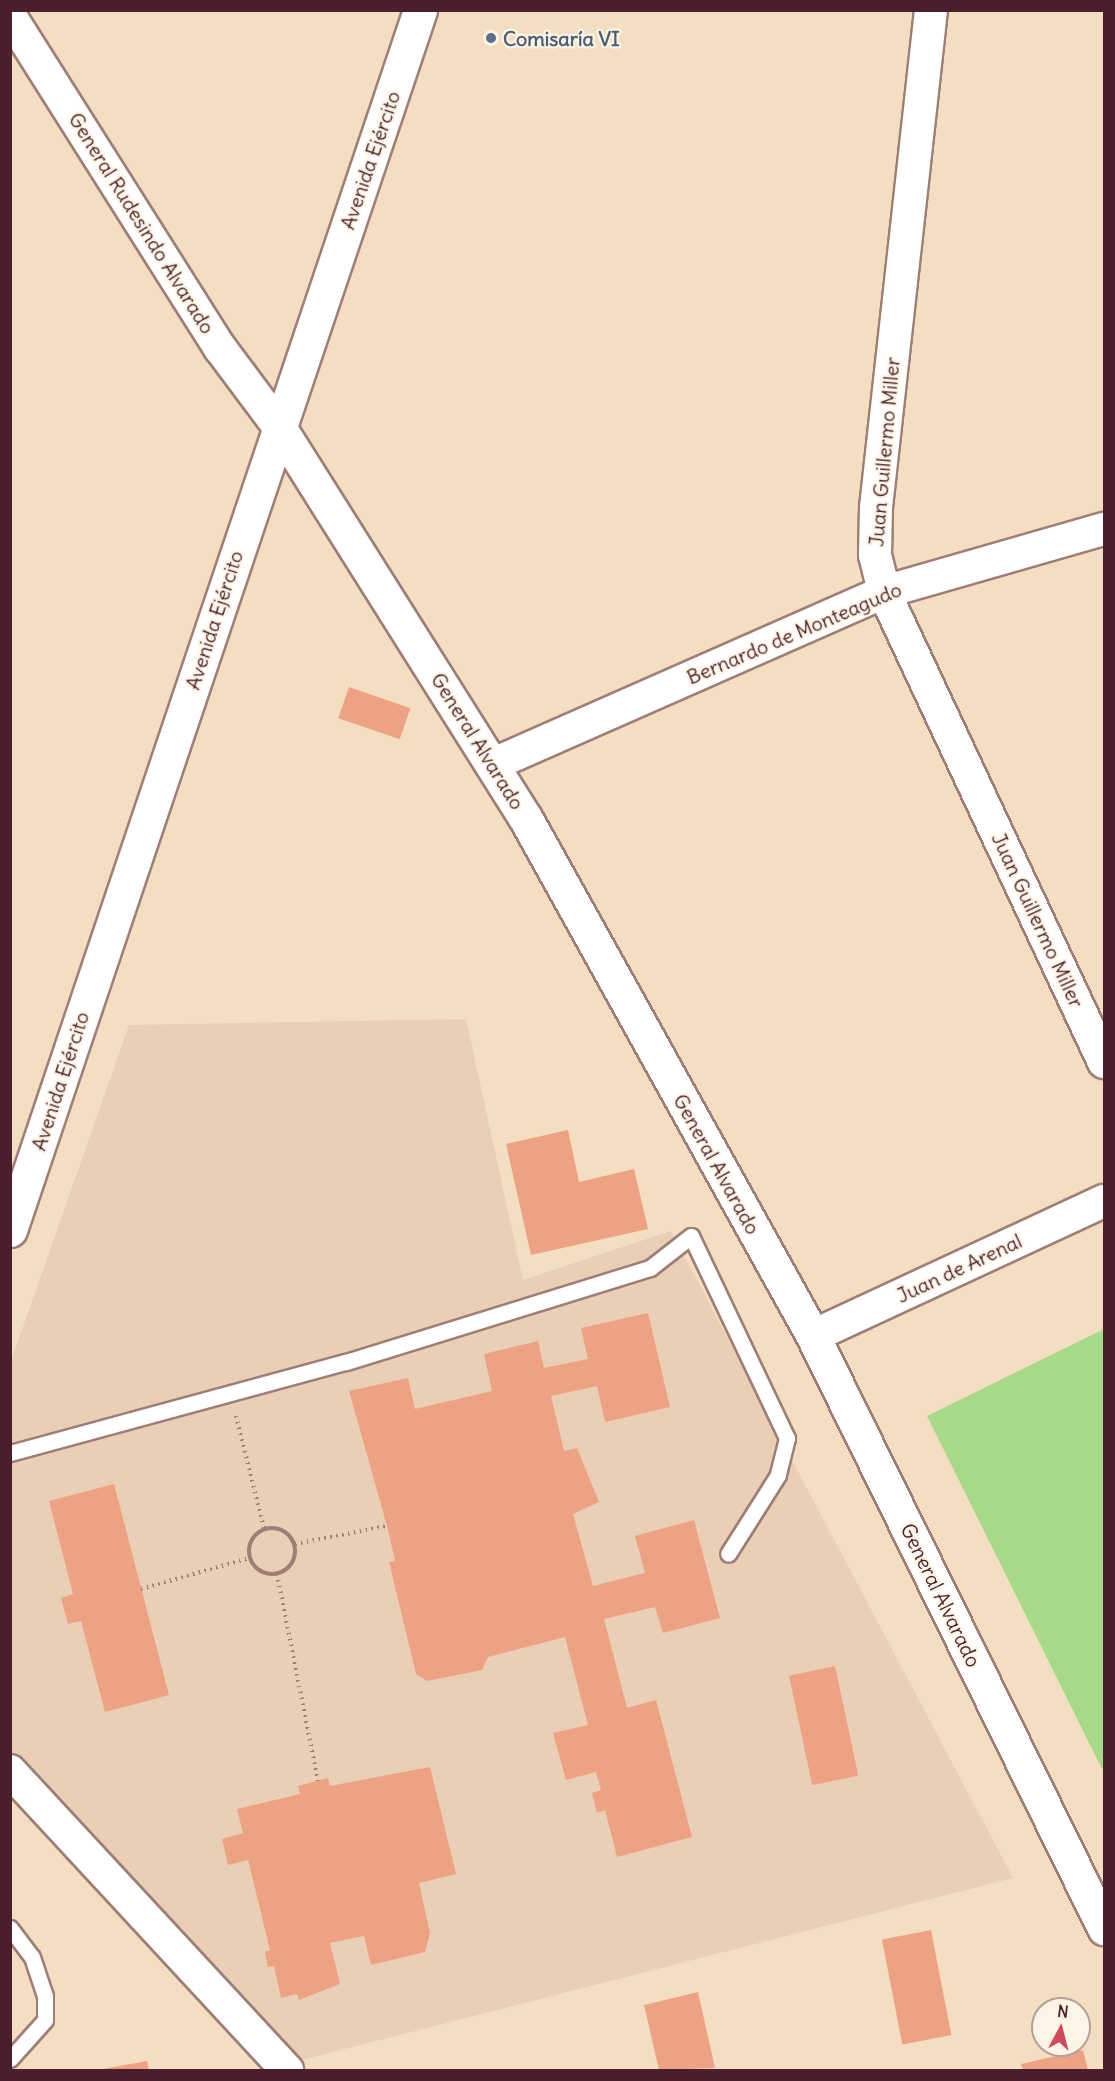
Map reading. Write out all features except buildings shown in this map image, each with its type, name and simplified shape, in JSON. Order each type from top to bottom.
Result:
[{"type":"street","name":"Avenida Ejército","points":[[10,1230],[420,10]]},
{"type":"street","name":"Juan Guillermo Miller","points":[[931,10],[873,533],[884,592],[1104,1062]]},
{"type":"street","name":"General Rudesindo Alvarado","points":[[10,16],[220,348],[279,427]]},
{"type":"street","name":"General Alvarado","points":[[279,427],[494,764],[813,1336],[1104,1929]]},
{"type":"street","name":"Bernardo de Monteagudo","points":[[494,764],[884,592],[1104,530]]},
{"type":"street","name":"Juan de Arenal","points":[[813,1336],[1104,1200]]},
{"type":"street","points":[[10,1771],[287,2070]]},
{"type":"lane","points":[[10,1453],[230,1395],[650,1268],[691,1236],[787,1438],[778,1475],[728,1554]]},
{"type":"lane","points":[[10,1928],[32,1957],[45,1996],[45,2020],[10,2059]]},
{"type":"path","points":[[230,1395],[264,1528]]},
{"type":"path","points":[[295,1544],[387,1526]]},
{"type":"path","points":[[264,1528],[279,1528],[295,1544],[290,1566],[277,1574],[262,1572],[250,1558],[252,1538],[264,1528]]},
{"type":"path","points":[[141,1589],[250,1558]]},
{"type":"path","points":[[277,1574],[318,1781]]},
{"type":"shaded area","points":[[466,1019],[523,1280],[671,1231],[1013,1878],[294,2062],[11,1754],[11,1361],[129,1025]]},
{"type":"green space","points":[[1104,1329],[1104,1767],[1102,1769],[927,1416]]},
{"type":"place","name":"Comisaría VI","points":[[491,38]]}]
